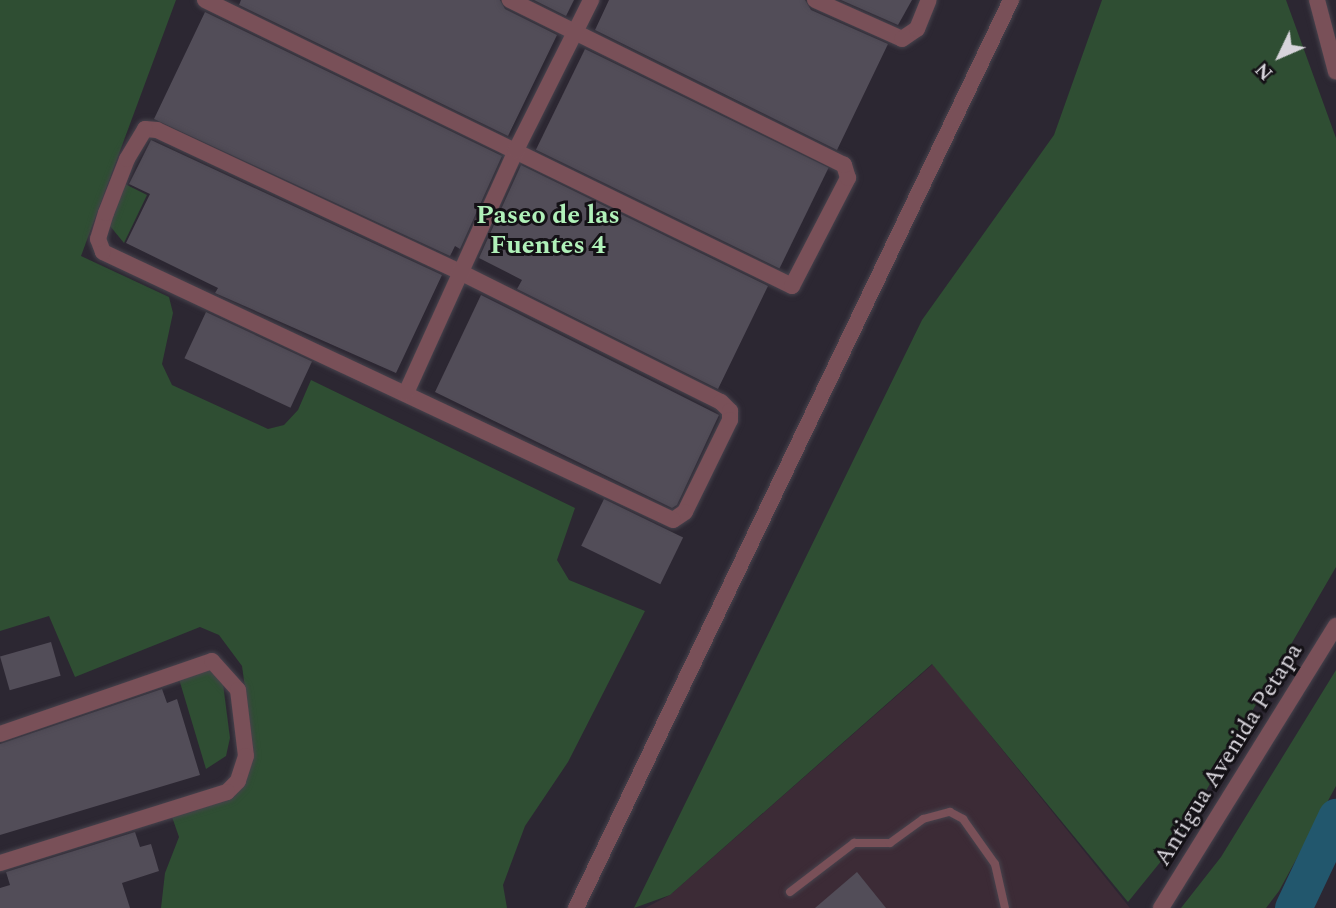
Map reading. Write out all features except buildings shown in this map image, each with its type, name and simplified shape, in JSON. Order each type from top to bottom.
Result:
[{"type":"street","points":[[205,0],[516,150],[785,286],[797,278],[848,178],[834,157],[510,0]]},
{"type":"street","points":[[406,393],[516,150],[591,0]]},
{"type":"street","points":[[815,0],[902,39],[917,29],[929,0]]},
{"type":"street","points":[[576,908],[1011,0]]},
{"type":"street","points":[[1317,0],[1336,72]]},
{"type":"street","points":[[157,130],[462,272],[721,401],[730,411],[730,420],[685,512],[673,520],[102,251],[98,239],[127,159],[140,132],[157,130]]},
{"type":"street","name":"Antigua Avenida Petapa","points":[[1161,908],[1336,626]]},
{"type":"street","points":[[0,734],[212,661],[238,690],[246,756],[238,781],[227,792],[0,863]]},
{"type":"lane","points":[[790,892],[854,843],[890,843],[923,819],[950,812],[963,819],[995,864],[1005,908]]},
{"type":"shaded area","points":[[933,664],[1130,908],[645,908],[670,895]]},
{"type":"green space","points":[[0,0],[176,0],[81,256],[169,297],[173,313],[162,364],[172,385],[268,429],[284,425],[298,410],[311,380],[575,508],[557,560],[569,580],[645,611],[568,762],[525,826],[503,885],[507,908],[161,908],[165,873],[179,837],[171,814],[238,785],[254,753],[242,666],[219,635],[200,627],[75,677],[49,616],[0,631]]},
{"type":"green space","points":[[1102,0],[1286,0],[1336,138],[1336,567],[1175,844],[1128,902],[932,664],[670,895],[634,908],[922,320],[1054,135]]},
{"type":"green space","points":[[123,183],[147,195],[124,243],[110,226]]},
{"type":"green space","points":[[203,662],[222,676],[230,738],[226,756],[206,769],[176,669]]},
{"type":"green space","points":[[1336,670],[1336,786],[1279,891],[1266,908],[1181,908],[1221,857]]},
{"type":"waterway","points":[[1293,908],[1336,817]]},
{"type":"district","name":"Paseo de las Fuentes 4","points":[[548,231]]}]
